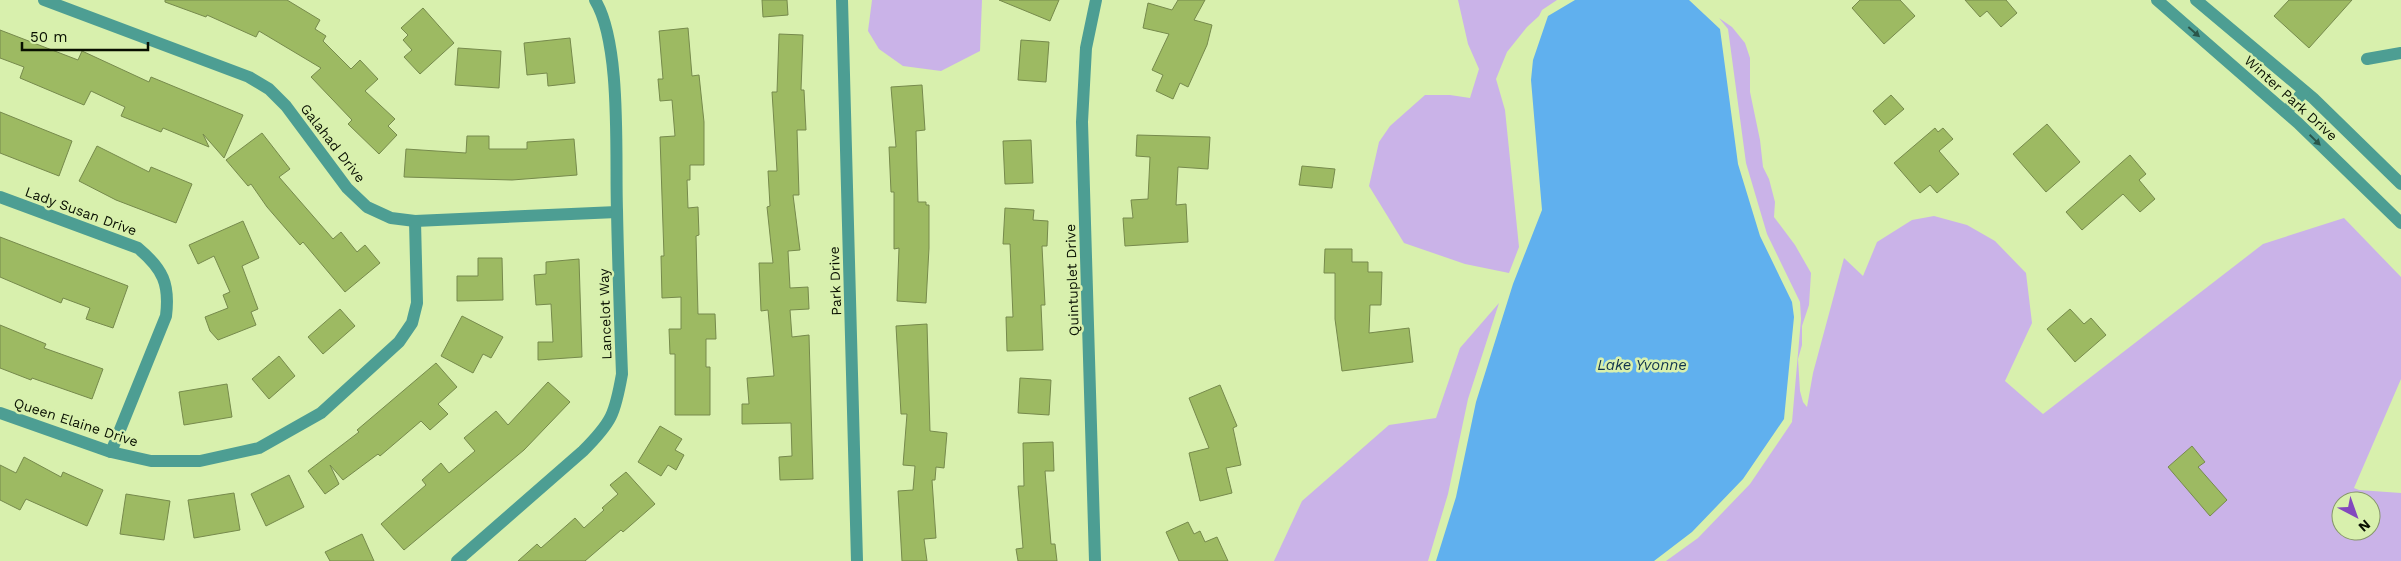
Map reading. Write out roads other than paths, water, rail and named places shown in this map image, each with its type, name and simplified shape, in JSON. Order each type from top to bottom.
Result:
[{"type":"street","name":"Galahad Drive","points":[[44,0],[256,81],[269,89],[286,106],[347,188],[367,207],[391,218],[415,221],[617,212]]},
{"type":"street","name":"Lancelot Way","points":[[457,561],[583,451],[602,432],[616,408],[622,374],[615,103],[612,55],[600,8],[595,0]]},
{"type":"street","name":"Park Drive","points":[[842,0],[857,561]]},
{"type":"street","name":"Quintuplet Drive","points":[[1095,561],[1082,122],[1086,48],[1096,0]]},
{"type":"street","name":"Winter Park Drive","points":[[2157,0],[2286,112],[2401,223]]},
{"type":"street","name":"Winter Park Drive","points":[[2196,0],[2304,91],[2401,184]]},
{"type":"street","points":[[2367,59],[2401,53]]},
{"type":"street","points":[[2286,112],[2304,91]]},
{"type":"street","name":"Lady Susan Drive","points":[[0,197],[138,248],[152,259],[162,273],[168,297],[166,316],[111,452]]},
{"type":"street","name":"Queen Elaine Drive","points":[[0,413],[111,452],[151,461],[200,461],[259,448],[321,413],[399,342],[412,323],[417,303],[415,221]]},
{"type":"water","name":"Lake Yvonne","points":[[1575,0],[1689,0],[1720,29],[1738,164],[1760,236],[1792,302],[1794,317],[1784,419],[1743,479],[1692,532],[1654,561],[1436,561],[1456,497],[1476,402],[1513,284],[1542,210],[1531,80],[1533,60],[1548,16]]}]
